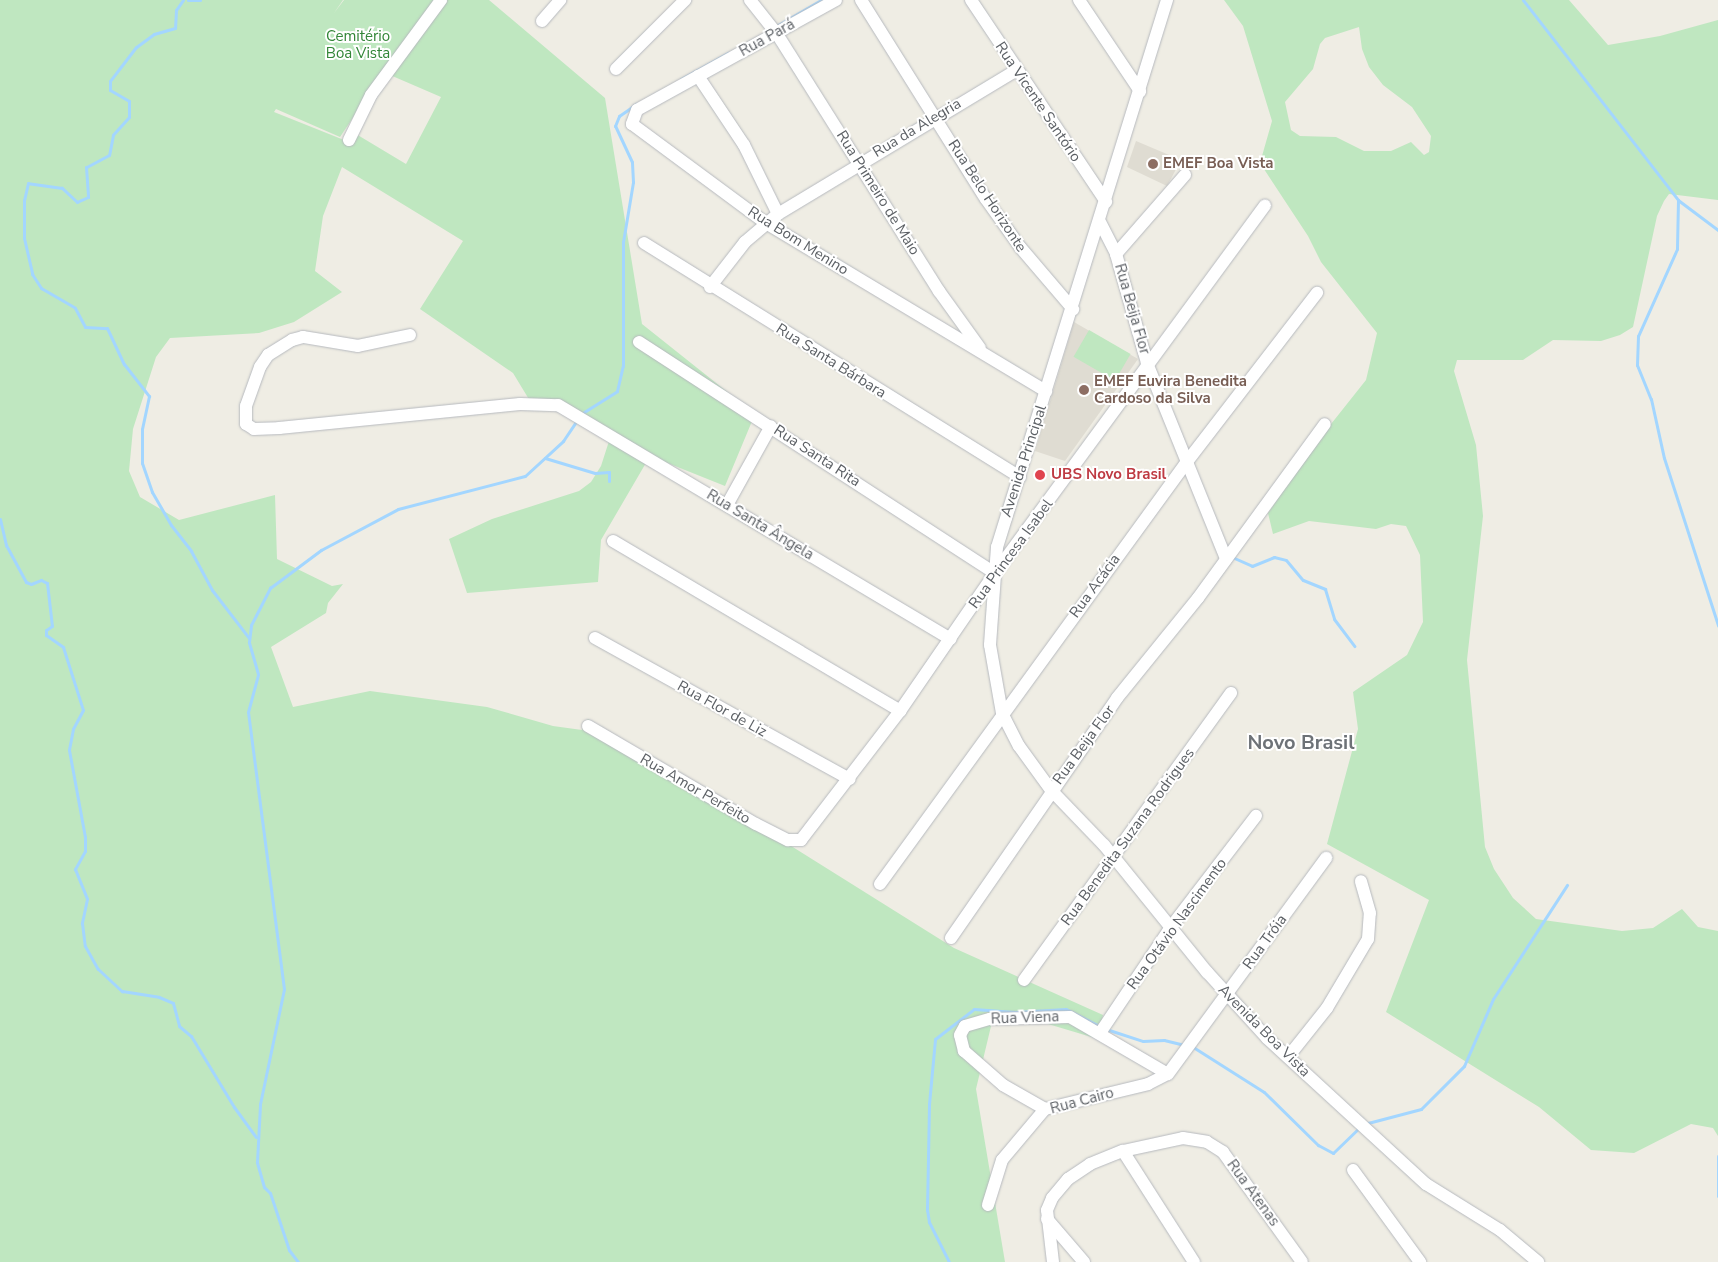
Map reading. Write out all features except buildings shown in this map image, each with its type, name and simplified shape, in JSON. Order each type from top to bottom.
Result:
[{"type":"street","points":[[348,140],[371,95],[441,0]]},
{"type":"street","points":[[542,21],[560,0]]},
{"type":"street","points":[[616,69],[685,0]]},
{"type":"street","name":"Rua Primeiro de Maio","points":[[750,0],[776,34],[982,351]]},
{"type":"street","name":"Rua Pará","points":[[698,76],[836,0]]},
{"type":"street","name":"Rua Belo Horizonte","points":[[861,0],[936,116],[986,199],[1014,239],[1073,309]]},
{"type":"street","name":"Rua Vicente Santório","points":[[971,0],[1015,70],[1106,202]]},
{"type":"street","points":[[1079,0],[1140,91]]},
{"type":"street","name":"Avenida Principal","points":[[1028,758],[1002,713],[990,645],[997,547],[1073,309],[1167,0]]},
{"type":"street","name":"Rua da Alegria","points":[[710,287],[745,242],[778,214],[936,116],[1015,70]]},
{"type":"street","points":[[698,76],[744,144],[778,214]]},
{"type":"street","name":"Rua Bom Menino","points":[[698,76],[637,110],[632,115],[632,124],[766,223],[1046,391]]},
{"type":"street","points":[[1100,222],[1116,254],[1185,175]]},
{"type":"street","name":"Rua Princesa Isabel","points":[[805,836],[900,711],[995,572],[1265,205]]},
{"type":"street","name":"Rua Santa Bárbara","points":[[644,243],[710,287],[1020,477]]},
{"type":"street","name":"Rua Beija Flor","points":[[1116,254],[1147,363],[1226,559]]},
{"type":"street","name":"Rua Acácia","points":[[880,884],[1002,713],[1186,463],[1317,293]]},
{"type":"street","name":"Rua Santa Ângela","points":[[410,335],[358,346],[303,337],[292,340],[268,355],[260,367],[246,406],[246,424],[254,429],[298,427],[520,404],[551,404],[570,411],[950,639]]},
{"type":"street","name":"Rua Santa Rita","points":[[639,342],[995,572]]},
{"type":"street","name":"Rua Beija Flor","points":[[951,938],[1051,790],[1117,698],[1226,559],[1325,424]]},
{"type":"street","points":[[726,505],[771,426]]},
{"type":"street","points":[[613,541],[900,711]]},
{"type":"street","name":"Rua Flor de Liz","points":[[595,638],[849,779]]},
{"type":"street","name":"Rua Benedita Suzana Rodrigues","points":[[1024,980],[1231,693]]},
{"type":"street","name":"Rua Amor Perfeito","points":[[588,726],[756,824],[788,840],[801,840],[805,836]]},
{"type":"street","name":"Avenida Boa Vista","points":[[1028,758],[1051,790],[1114,857],[1227,995],[1288,1058],[1426,1184],[1494,1227],[1538,1262]]},
{"type":"street","name":"Rua Otávio Nascimento","points":[[1100,1033],[1171,927],[1256,816]]},
{"type":"street","name":"Rua Tróia","points":[[1168,1074],[1326,858]]},
{"type":"street","points":[[1288,1058],[1327,1008],[1368,939],[1370,913],[1361,881]]},
{"type":"street","name":"Rua Viena","points":[[1045,1109],[1003,1085],[979,1066],[961,1046],[962,1030],[983,1020],[1061,1016],[1074,1018],[1168,1074]]},
{"type":"street","name":"Rua Cairo","points":[[988,1205],[1005,1155],[1045,1109],[1152,1083],[1168,1074]]},
{"type":"street","name":"Rua Atenas","points":[[1047,1219],[1052,1198],[1068,1179],[1090,1164],[1123,1151],[1183,1138],[1200,1140],[1216,1147],[1231,1161],[1302,1262]]},
{"type":"street","points":[[1123,1151],[1194,1262]]},
{"type":"street","points":[[1353,1170],[1420,1262]]},
{"type":"street","points":[[1047,1219],[1053,1262]]},
{"type":"street","points":[[1047,1219],[1084,1262]]},
{"type":"shaded area","name":"EMEF Boa Vista","points":[[1136,141],[1181,160],[1167,186],[1127,167]]},
{"type":"shaded area","name":"EMEF Euvira Benedita Cardoso da Silva","points":[[1074,322],[1138,359],[1065,461],[1035,451]]},
{"type":"green space","name":"Cemitério Boa Vista","points":[[0,0],[343,0],[334,13],[344,0],[438,0],[397,52],[340,137],[276,109],[274,112],[344,140],[351,131],[406,164],[441,97],[390,75],[442,0],[489,0],[605,98],[642,324],[755,414],[725,486],[650,456],[601,540],[598,582],[467,593],[449,539],[492,519],[579,491],[591,482],[601,466],[610,438],[568,410],[530,401],[513,373],[420,309],[463,241],[342,167],[323,216],[315,271],[342,292],[294,322],[259,333],[170,338],[156,357],[133,429],[129,471],[140,497],[179,520],[275,495],[277,559],[332,586],[343,584],[328,603],[326,613],[271,647],[293,707],[370,691],[487,707],[553,726],[582,730],[588,719],[954,948],[1103,1015],[1098,1039],[1048,1024],[992,1022],[976,1089],[1005,1262],[0,1262]]},
{"type":"green space","points":[[1224,0],[1569,0],[1608,45],[1660,36],[1718,20],[1718,200],[1669,194],[1664,201],[1657,216],[1633,327],[1620,335],[1601,341],[1553,340],[1523,360],[1457,360],[1454,371],[1476,445],[1483,516],[1467,660],[1485,847],[1494,869],[1513,898],[1536,919],[1622,931],[1653,928],[1682,909],[1698,927],[1718,931],[1718,1136],[1713,1128],[1691,1124],[1634,1153],[1591,1150],[1539,1107],[1386,1012],[1429,900],[1327,844],[1358,729],[1353,692],[1407,655],[1423,622],[1420,555],[1406,526],[1391,524],[1376,529],[1309,521],[1273,534],[1268,513],[1312,448],[1366,380],[1377,333],[1321,262],[1308,236],[1260,163],[1272,121],[1243,26]],"holes":[[[1359,27],[1362,49],[1369,67],[1383,85],[1412,107],[1431,136],[1429,152],[1424,155],[1411,142],[1391,151],[1364,151],[1336,137],[1300,136],[1291,130],[1285,102],[1313,69],[1320,44],[1325,38]]]},
{"type":"green space","points":[[1089,330],[1131,354],[1115,381],[1074,357]]},
{"type":"waterway","points":[[183,0],[176,10],[175,28],[154,34],[136,47],[110,81],[110,90],[129,101],[129,117],[113,135],[109,155],[86,167],[88,197],[77,202],[62,188],[28,183],[24,200],[24,238],[32,274],[41,288],[75,308],[85,327],[107,328],[124,364],[149,396],[142,429],[142,463],[152,492],[171,525],[191,551],[212,590],[249,638]]},
{"type":"waterway","points":[[188,0],[200,0]]},
{"type":"waterway","points":[[778,25],[821,0]]},
{"type":"waterway","points":[[1523,0],[1678,200],[1718,230]]},
{"type":"waterway","points":[[681,79],[728,53]]},
{"type":"waterway","points":[[584,412],[617,391],[623,366],[623,242],[633,182],[632,162],[615,126],[619,116],[636,104]]},
{"type":"waterway","points":[[1678,200],[1677,249],[1638,336],[1637,365],[1651,399],[1664,458],[1718,625]]},
{"type":"waterway","points":[[298,1262],[289,1250],[270,1193],[264,1187],[257,1162],[260,1104],[284,989],[248,712],[258,674],[249,642],[251,625],[270,588],[321,550],[398,509],[525,476],[563,441],[576,422]]},
{"type":"waterway","points":[[545,458],[595,473],[609,472],[609,481]]},
{"type":"waterway","points":[[0,519],[6,545],[26,582],[31,584],[41,580],[47,583],[52,626],[46,630],[46,635],[63,647],[83,710],[73,729],[69,750],[85,837],[85,851],[75,869],[87,899],[82,923],[85,946],[98,969],[122,991],[159,997],[173,1003],[179,1026],[191,1036],[234,1107],[256,1137]]},
{"type":"waterway","points":[[1232,557],[1252,566],[1274,557],[1286,560],[1303,580],[1325,589],[1334,619],[1354,646]]},
{"type":"waterway","points":[[1364,1124],[1421,1109],[1464,1066],[1493,999],[1567,885]]},
{"type":"waterway","points":[[949,1262],[929,1222],[927,1210],[929,1104],[935,1039],[974,1009],[1015,1012],[1066,1009],[1100,1026]]},
{"type":"waterway","points":[[1106,1029],[1143,1041],[1164,1040],[1184,1045]]},
{"type":"waterway","points":[[1193,1047],[1264,1092],[1318,1145],[1333,1153],[1359,1128]]},
{"type":"waterway","points":[[1718,1156],[1718,1196]]},
{"type":"place","name":"EMEF Boa Vista","points":[[1153,164]]},
{"type":"place","name":"EMEF Euvira Benedita Cardoso da Silva","points":[[1084,390]]},
{"type":"place","name":"UBS Novo Brasil","points":[[1040,475]]},
{"type":"district","name":"Novo Brasil","points":[[1301,742]]}]
